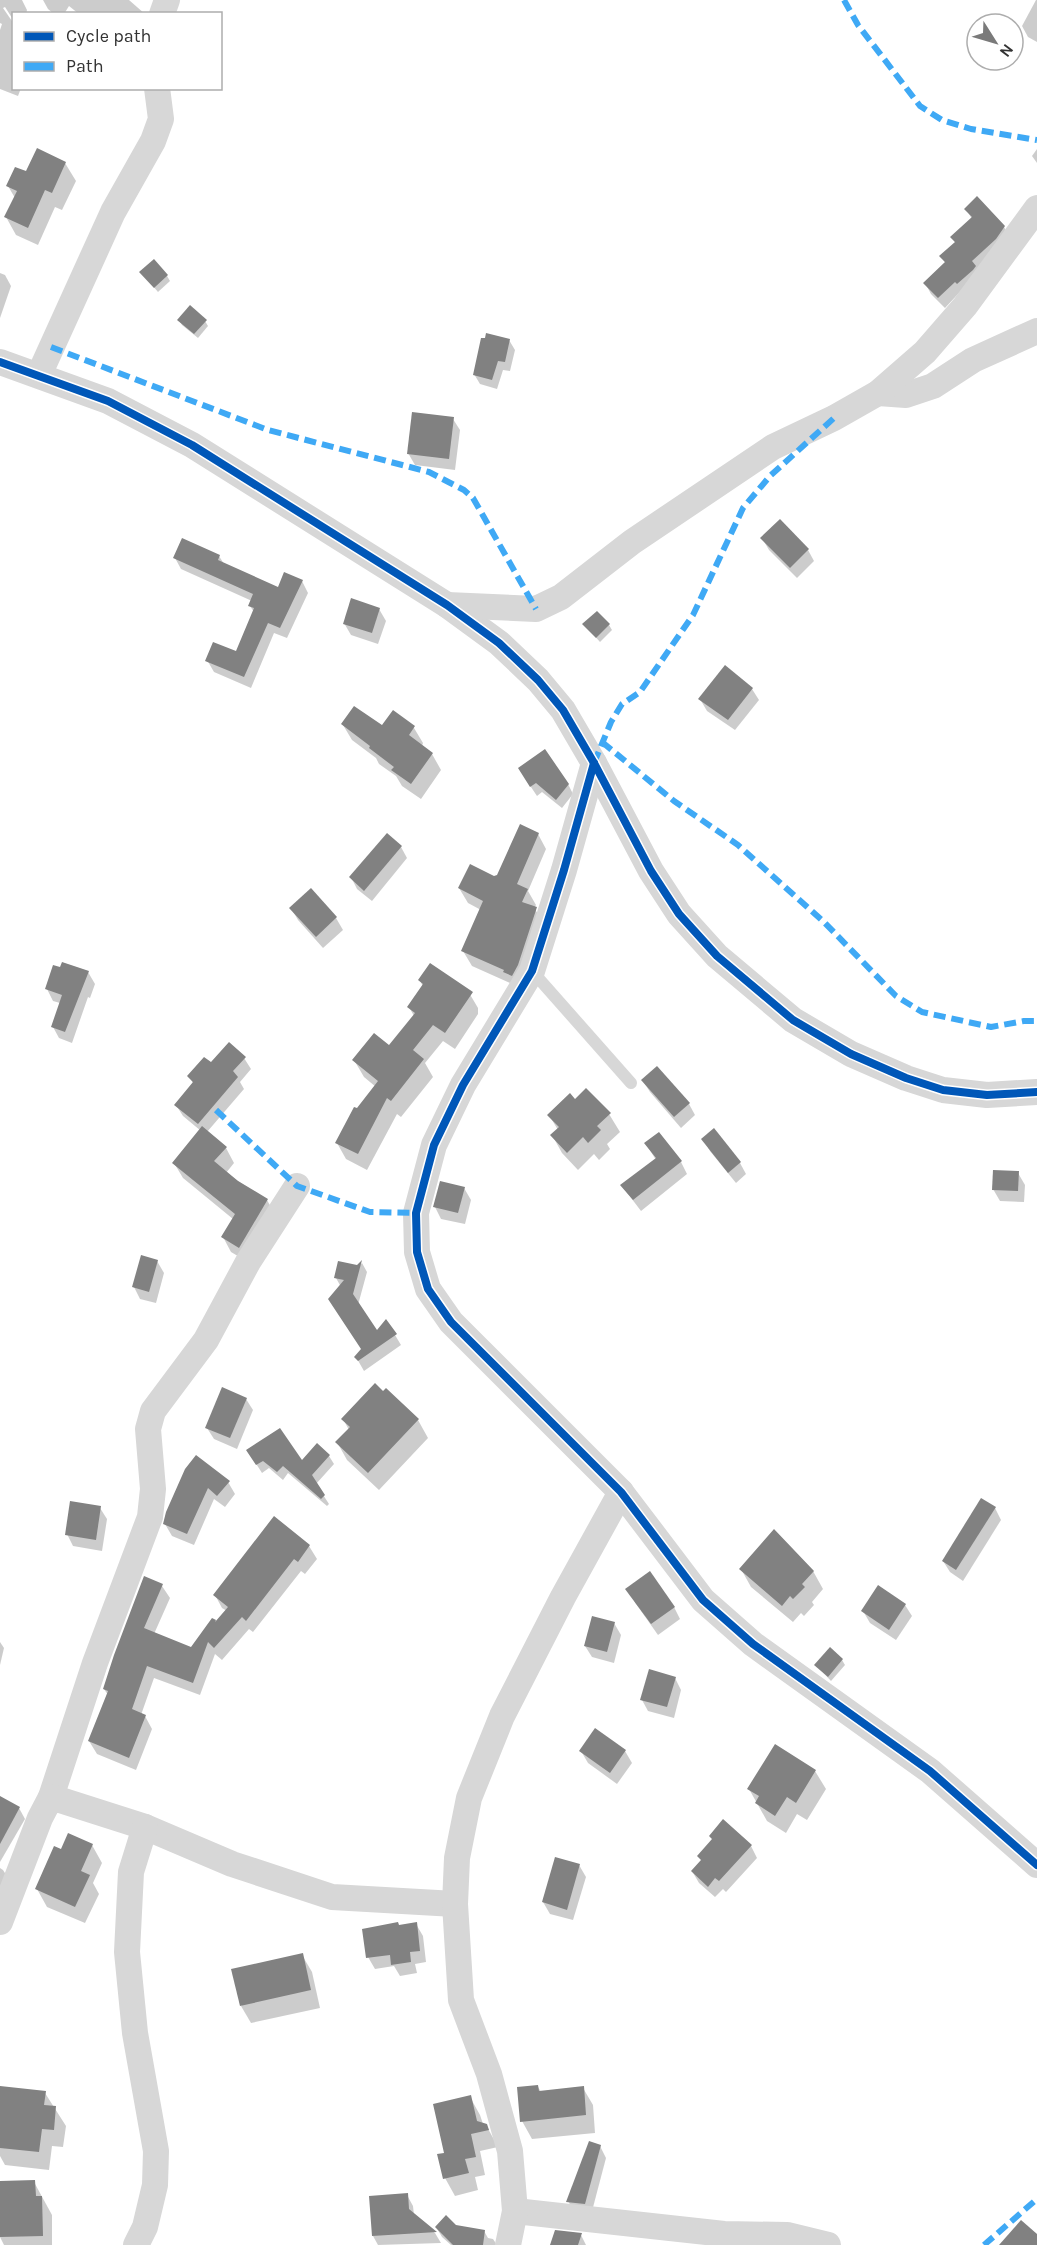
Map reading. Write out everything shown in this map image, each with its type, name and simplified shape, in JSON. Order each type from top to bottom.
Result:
[{"type":"street","points":[[39,375],[113,212],[153,141],[160,119],[157,90]]},
{"type":"street","points":[[447,605],[536,609],[561,597],[632,542],[773,447],[834,418],[878,393],[925,352],[965,306],[1037,208]]},
{"type":"street","points":[[878,393],[906,394],[933,386],[973,360],[1037,331]]},
{"type":"street","points":[[0,362],[108,400],[192,445],[447,605],[500,643],[538,680],[563,711],[594,763],[651,871],[679,914],[717,956],[794,1020],[851,1054],[906,1078],[943,1090],[987,1095],[1037,1092]]},
{"type":"street","points":[[594,763],[564,870],[532,971],[464,1085],[434,1145],[416,1213],[417,1252],[428,1289],[451,1322],[621,1492],[703,1600],[753,1644],[930,1771],[1037,1865]]},
{"type":"street","points":[[0,1922],[40,1818],[51,1797],[95,1663],[150,1517],[153,1489],[148,1429],[153,1411],[206,1340],[248,1262],[297,1186]]},
{"type":"street","points":[[508,2245],[515,2211],[510,2151],[489,2074],[461,2000],[455,1904],[456,1858],[469,1798],[502,1716],[563,1596],[621,1492]]},
{"type":"street","points":[[51,1797],[145,1827],[232,1864],[332,1897],[455,1904]]},
{"type":"street","points":[[136,2245],[145,2227],[155,2185],[156,2151],[135,2033],[128,1952],[131,1872],[145,1827]]},
{"type":"street","points":[[515,2211],[724,2234],[787,2235],[828,2245]]},
{"type":"lane","points":[[532,971],[631,1083]]},
{"type":"building","points":[[37,148],[66,162],[52,193],[45,190],[28,228],[4,217],[17,191],[6,186],[15,167],[26,171]]},
{"type":"building","points":[[977,196],[1005,226],[996,239],[972,261],[976,266],[973,270],[957,284],[955,282],[938,298],[923,283],[945,262],[939,256],[955,242],[950,237],[972,217],[964,209]]},
{"type":"building","points":[[154,259],[168,275],[154,288],[139,272]]},
{"type":"building","points":[[190,305],[207,320],[194,334],[177,320]]},
{"type":"building","points":[[486,333],[510,339],[505,362],[498,361],[492,380],[473,375],[481,338],[485,338]]},
{"type":"building","points":[[412,412],[454,417],[449,459],[407,454]]},
{"type":"building","points":[[780,519],[809,549],[790,568],[760,538]]},
{"type":"building","points":[[182,538],[220,555],[218,560],[278,587],[284,572],[303,580],[280,628],[268,623],[244,677],[205,661],[213,642],[236,651],[254,608],[248,606],[253,594],[173,558]]},
{"type":"building","points":[[351,598],[380,608],[372,633],[343,624]]},
{"type":"building","points":[[597,611],[610,624],[596,638],[582,624]]},
{"type":"building","points":[[725,665],[753,688],[728,720],[698,699]]},
{"type":"building","points":[[354,706],[382,725],[393,710],[415,726],[409,735],[433,753],[411,784],[391,770],[394,767],[341,724]]},
{"type":"building","points":[[545,749],[569,784],[556,800],[536,783],[530,787],[518,768]]},
{"type":"building","points":[[520,824],[539,833],[517,884],[528,889],[522,902],[537,907],[518,965],[512,976],[503,972],[504,970],[461,951],[483,901],[458,888],[470,864],[494,876],[497,875]]},
{"type":"building","points":[[387,833],[402,846],[364,891],[349,877]]},
{"type":"building","points":[[311,888],[337,917],[316,937],[289,908]]},
{"type":"building","points":[[62,962],[89,971],[65,1032],[51,1027],[62,995],[45,989],[53,965],[60,967]]},
{"type":"building","points":[[430,963],[473,992],[445,1033],[433,1025],[413,1050],[424,1059],[391,1101],[387,1098],[358,1154],[335,1143],[354,1107],[357,1108],[378,1081],[352,1060],[374,1033],[389,1045],[415,1013],[407,1007],[423,984],[418,980]]},
{"type":"building","points":[[229,1042],[246,1057],[233,1071],[238,1077],[198,1124],[174,1105],[193,1082],[187,1076],[204,1057],[211,1062]]},
{"type":"building","points":[[657,1066],[690,1103],[674,1117],[641,1080]]},
{"type":"building","points":[[586,1088],[611,1113],[597,1126],[601,1130],[588,1143],[583,1137],[567,1153],[550,1135],[559,1127],[547,1115],[570,1093],[575,1099]]},
{"type":"building","points":[[202,1126],[227,1147],[214,1161],[238,1181],[268,1199],[239,1248],[221,1237],[235,1214],[172,1163]]},
{"type":"building","points":[[714,1128],[741,1162],[728,1173],[701,1139]]},
{"type":"building","points":[[659,1132],[682,1161],[633,1200],[620,1185],[656,1158],[644,1143]]},
{"type":"building","points":[[993,1170],[1019,1171],[1018,1191],[992,1190]]},
{"type":"building","points":[[440,1181],[465,1187],[458,1213],[433,1207]]},
{"type":"building","points":[[141,1255],[158,1260],[149,1292],[132,1287]]},
{"type":"building","points":[[362,1260],[353,1294],[377,1330],[386,1319],[397,1334],[358,1361],[354,1357],[361,1349],[328,1299],[344,1280],[334,1278],[338,1261],[357,1265]]},
{"type":"building","points":[[375,1383],[383,1391],[386,1388],[419,1419],[368,1473],[335,1442],[350,1427],[341,1419]]},
{"type":"building","points":[[222,1387],[247,1398],[230,1438],[205,1428]]},
{"type":"building","points":[[280,1428],[302,1460],[317,1443],[330,1455],[312,1475],[325,1495],[321,1499],[283,1466],[277,1472],[263,1461],[256,1465],[246,1450]]},
{"type":"building","points":[[196,1455],[230,1481],[217,1496],[208,1488],[187,1534],[163,1524],[185,1469]]},
{"type":"building","points":[[981,1498],[996,1507],[956,1570],[942,1561]]},
{"type":"building","points":[[70,1501],[101,1506],[96,1540],[65,1535]]},
{"type":"building","points":[[274,1516],[310,1545],[298,1562],[294,1559],[246,1621],[242,1617],[214,1648],[208,1642],[193,1683],[147,1666],[132,1709],[146,1715],[129,1758],[88,1741],[108,1691],[103,1689],[114,1655],[144,1576],[163,1584],[144,1628],[191,1647],[212,1618],[216,1620],[215,1622],[228,1607],[213,1595]]},
{"type":"building","points":[[774,1529],[814,1571],[802,1584],[805,1587],[793,1599],[790,1596],[782,1606],[739,1569]]},
{"type":"building","points":[[650,1571],[675,1607],[651,1624],[625,1589]]},
{"type":"building","points":[[878,1585],[906,1604],[889,1630],[861,1611]]},
{"type":"building","points":[[592,1616],[615,1622],[607,1652],[584,1646]]},
{"type":"building","points":[[830,1647],[843,1659],[828,1677],[814,1665]]},
{"type":"building","points":[[649,1669],[676,1677],[667,1707],[640,1700]]},
{"type":"building","points":[[595,1728],[626,1750],[610,1773],[579,1751]]},
{"type":"building","points":[[775,1744],[816,1770],[796,1803],[787,1797],[775,1816],[755,1803],[759,1796],[747,1789]]},
{"type":"building","points":[[0,1796],[20,1807],[0,1844]]},
{"type":"building","points":[[723,1819],[752,1845],[719,1881],[715,1878],[708,1887],[691,1871],[701,1860],[697,1856],[712,1839],[709,1836]]},
{"type":"building","points":[[68,1833],[93,1844],[81,1871],[90,1875],[75,1907],[35,1889],[54,1846],[61,1849]]},
{"type":"building","points":[[555,1857],[580,1864],[567,1910],[542,1902]]},
{"type":"building","points":[[398,1922],[399,1925],[417,1922],[420,1951],[410,1952],[411,1962],[391,1965],[390,1955],[366,1958],[362,1929]]},
{"type":"building","points":[[303,1953],[311,1990],[240,2006],[231,1969]]},
{"type":"building","points":[[538,2085],[539,2091],[584,2086],[586,2115],[520,2122],[517,2087]]},
{"type":"building","points":[[0,2086],[46,2091],[44,2105],[56,2106],[54,2130],[42,2129],[39,2152],[0,2148]]},
{"type":"building","points":[[471,2095],[477,2121],[487,2124],[489,2130],[471,2134],[476,2157],[465,2159],[469,2173],[443,2179],[437,2154],[444,2153],[433,2104]]},
{"type":"building","points":[[589,2141],[601,2145],[585,2204],[566,2202]]},
{"type":"building","points":[[35,2180],[36,2196],[42,2196],[43,2236],[0,2237],[0,2181]]},
{"type":"building","points":[[408,2193],[409,2209],[437,2232],[372,2236],[369,2196]]},
{"type":"building","points":[[446,2215],[456,2225],[485,2230],[483,2245],[453,2245],[435,2227]]},
{"type":"building","points":[[1021,2220],[1037,2234],[1037,2245],[999,2245]]},
{"type":"building","points":[[555,2230],[582,2233],[578,2245],[550,2245]]},
{"type":"marked path","points":[[844,0],[858,25],[920,106],[942,120],[971,129],[1037,140]]},
{"type":"marked path","points":[[51,347],[268,430],[429,472],[464,490],[473,498],[536,609]]},
{"type":"marked path","points":[[594,763],[611,722],[622,704],[640,692],[693,615],[743,508],[770,476],[834,418]]},
{"type":"marked path","points":[[602,742],[674,801],[738,845],[823,921],[896,996],[922,1012],[991,1027],[1037,1021]]},
{"type":"marked path","points":[[216,1110],[297,1186],[370,1212],[416,1213]]},
{"type":"marked path","points":[[984,2245],[1037,2199]]},
{"type":"cycle path","points":[[0,362],[108,401],[192,445],[447,605],[499,643],[538,680],[563,710],[651,871],[679,914],[717,956],[793,1020],[851,1054],[906,1078],[943,1090],[987,1095],[1037,1092]]},
{"type":"cycle path","points":[[594,763],[564,870],[532,971],[463,1085],[434,1145],[416,1213],[417,1252],[428,1289],[451,1322],[621,1492],[703,1600],[753,1644],[930,1771],[1037,1865]]}]
